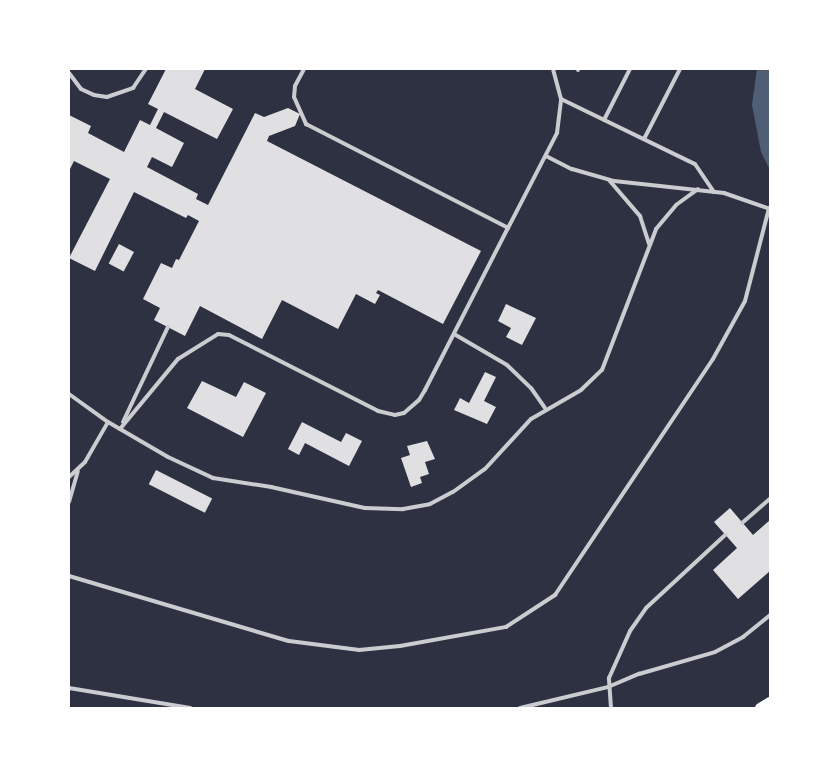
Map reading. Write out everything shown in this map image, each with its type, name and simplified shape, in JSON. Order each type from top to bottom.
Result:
[{"type":"main road","points":[[760,708],[770,702]]},
{"type":"lane","points":[[69,73],[81,89],[94,95],[107,97],[133,88],[146,69]]},
{"type":"lane","points":[[304,69],[295,86],[294,97],[306,124],[508,228]]},
{"type":"lane","points":[[120,429],[178,359],[218,334],[229,335],[378,411],[395,415],[404,413],[419,400],[557,133],[561,99],[553,69]]},
{"type":"lane","points":[[604,120],[630,69]]},
{"type":"lane","points":[[644,139],[680,69]]},
{"type":"lane","points":[[561,99],[695,164],[714,192]]},
{"type":"lane","points":[[69,576],[289,641],[359,650],[400,646],[506,626],[555,595],[713,359],[745,301],[770,208],[698,189],[609,180],[572,169],[546,156]]},
{"type":"lane","points":[[609,180],[640,216],[649,244]]},
{"type":"lane","points":[[69,394],[120,429],[213,478],[271,487],[334,503],[394,510],[430,504],[453,492],[484,469],[520,430],[545,408],[581,390],[602,370],[611,354],[649,244],[664,218],[698,189]]},
{"type":"lane","points":[[120,429],[168,328]]},
{"type":"lane","points":[[454,334],[507,365],[531,388],[545,408]]},
{"type":"lane","points":[[69,502],[78,471],[108,422]]},
{"type":"lane","points":[[69,477],[78,471]]},
{"type":"lane","points":[[742,523],[770,499]]},
{"type":"lane","points":[[612,708],[608,687],[612,666],[646,608],[726,535]]},
{"type":"lane","points":[[520,708],[608,687],[732,644],[770,615]]},
{"type":"lane","points":[[69,688],[190,708]]},
{"type":"water","points":[[757,69],[770,69],[770,170],[761,152],[752,105]]},
{"type":"building","points":[[166,69],[205,69],[195,89],[233,109],[217,139],[164,112],[156,128],[184,143],[172,167],[152,157],[147,167],[198,194],[196,199],[208,205],[255,113],[264,117],[288,108],[300,114],[295,126],[269,136],[267,141],[481,251],[443,324],[378,290],[376,293],[380,295],[375,304],[356,294],[338,329],[282,300],[262,339],[200,306],[185,336],[154,320],[160,308],[143,299],[161,263],[172,268],[176,259],[179,260],[199,221],[188,215],[186,218],[134,192],[95,271],[69,258],[110,179],[74,161],[69,171],[69,115],[91,126],[88,133],[124,152],[140,120],[150,125],[158,109],[148,104]]},
{"type":"building","points":[[119,244],[134,252],[124,271],[109,263]]},
{"type":"building","points":[[506,304],[536,318],[522,345],[506,337],[511,328],[498,321]]},
{"type":"building","points":[[485,372],[496,377],[484,401],[496,407],[487,424],[454,410],[460,398],[469,403]]},
{"type":"building","points":[[202,381],[236,397],[244,382],[266,393],[243,437],[187,408]]},
{"type":"building","points":[[302,422],[341,442],[346,433],[362,441],[349,466],[305,443],[299,455],[288,449]]},
{"type":"building","points":[[427,441],[435,459],[425,462],[429,474],[420,477],[422,483],[411,487],[401,458],[410,455],[407,446]]},
{"type":"building","points":[[156,470],[212,499],[205,513],[149,484]]},
{"type":"building","points":[[730,508],[753,535],[770,520],[770,571],[738,599],[713,570],[737,548],[714,522]]}]
